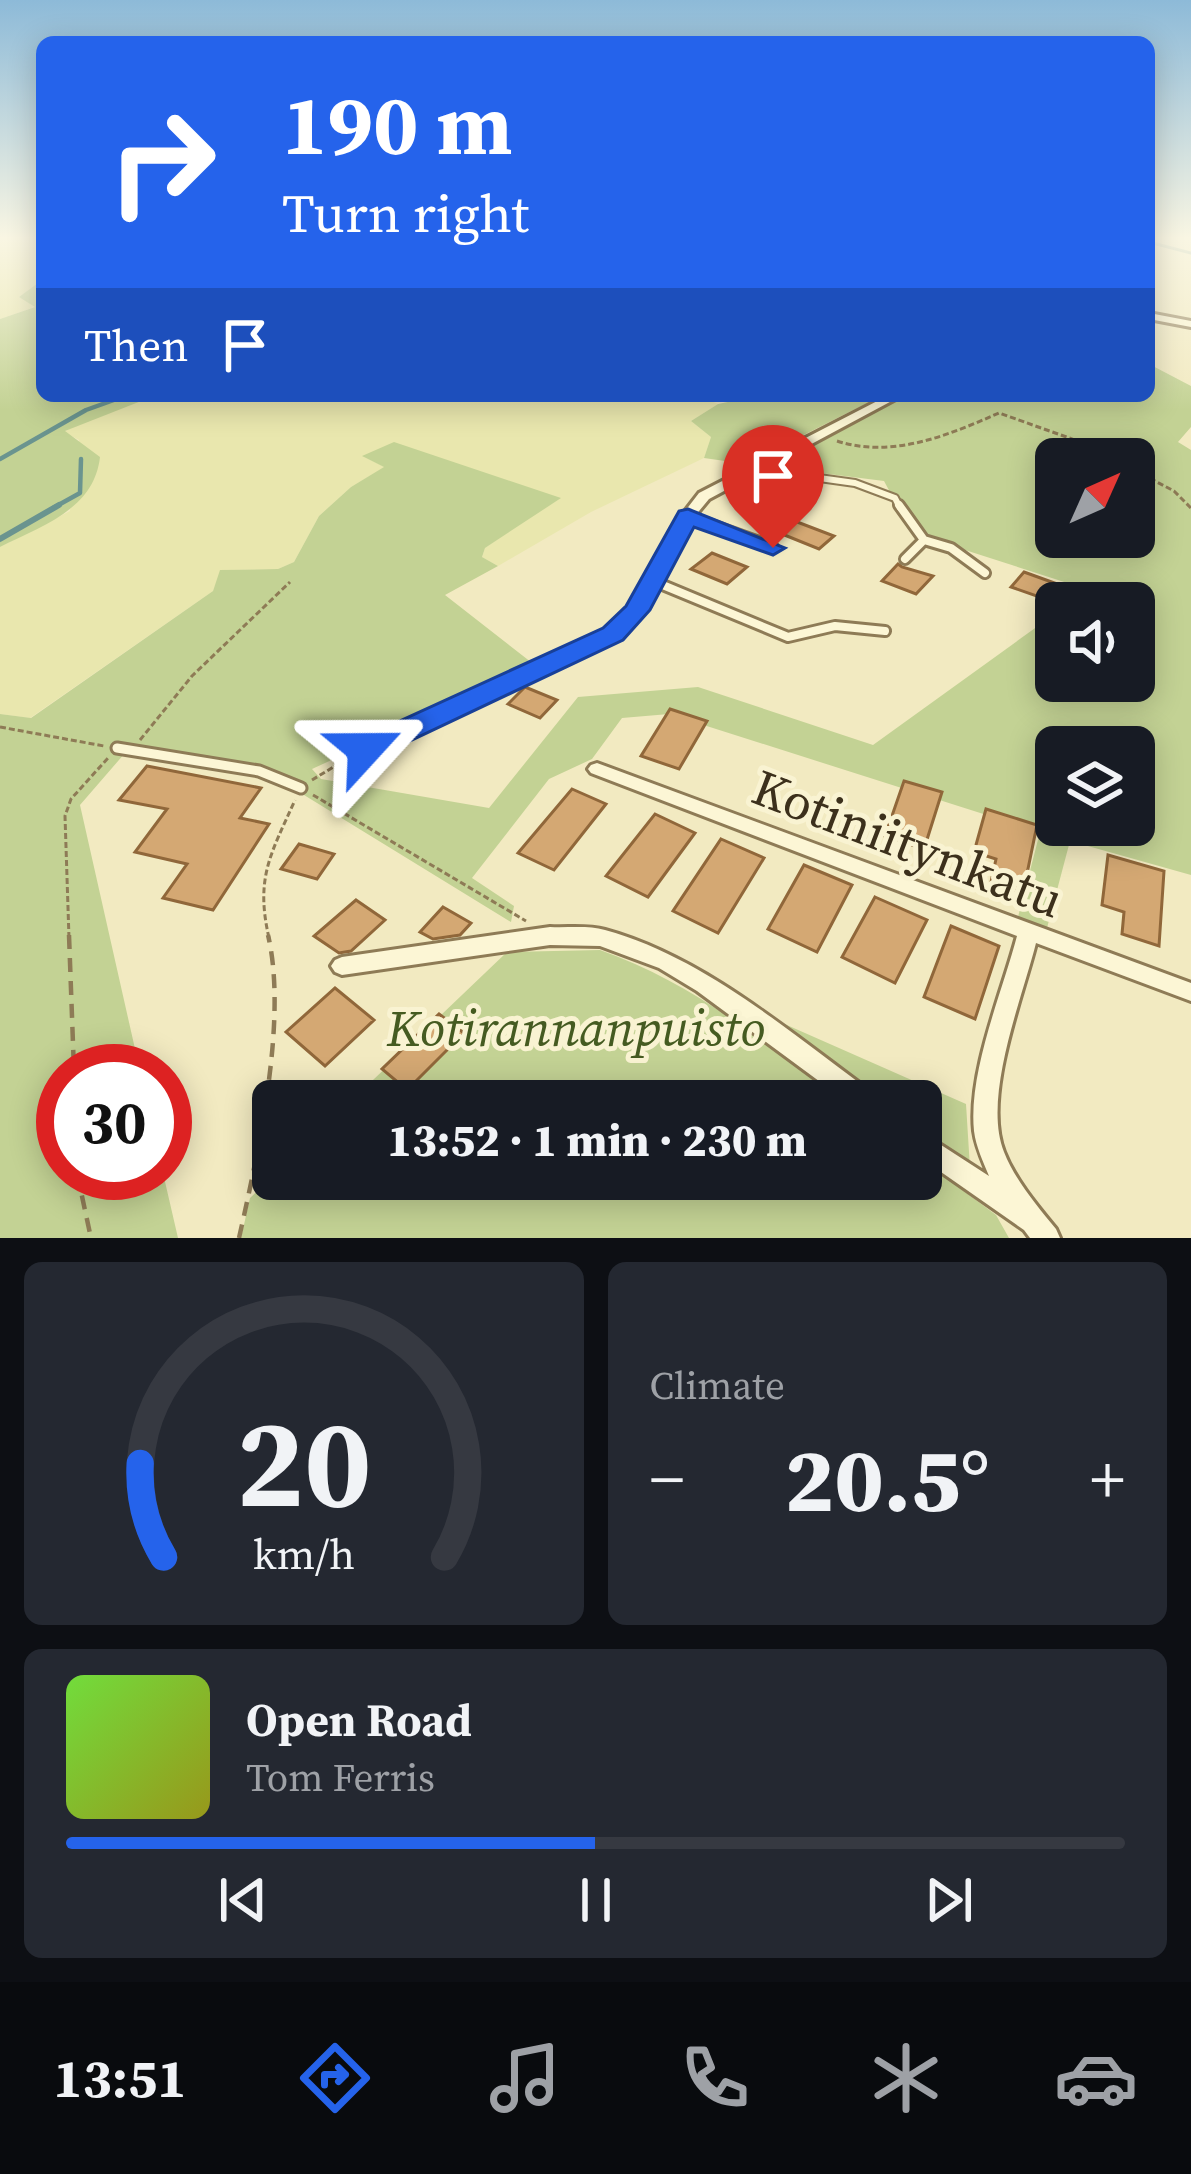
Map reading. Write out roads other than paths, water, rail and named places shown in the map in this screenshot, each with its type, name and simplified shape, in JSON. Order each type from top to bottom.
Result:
[{"type":"street","points":[[1155,317],[1191,324]]},
{"type":"street","points":[[365,749],[613,634],[637,610],[688,516],[704,496],[883,402]]},
{"type":"street","name":"Kotiniitynkatu","points":[[597,770],[1191,992]]},
{"type":"street","points":[[1028,934],[991,1083],[986,1130],[1009,1188],[1040,1230]]},
{"type":"street","points":[[342,966],[550,936],[601,937],[666,962],[751,1014],[837,1080]]},
{"type":"street","points":[[942,1159],[1040,1230]]},
{"type":"lane","points":[[754,469],[878,490],[903,507],[910,528],[924,540],[951,548],[985,573]]},
{"type":"lane","points":[[688,516],[773,548]]},
{"type":"lane","points":[[905,559],[924,540]]},
{"type":"lane","points":[[653,581],[788,637],[835,626],[885,631]]},
{"type":"lane","points":[[117,748],[260,771],[301,788]]},
{"type":"waterway","points":[[0,459],[108,402]]},
{"type":"waterway","points":[[53,508],[80,493],[81,459]]},
{"type":"waterway","points":[[0,539],[59,505]]},
{"type":"park label","name":"Kotirannanpuisto","points":[[576,1028]]}]
